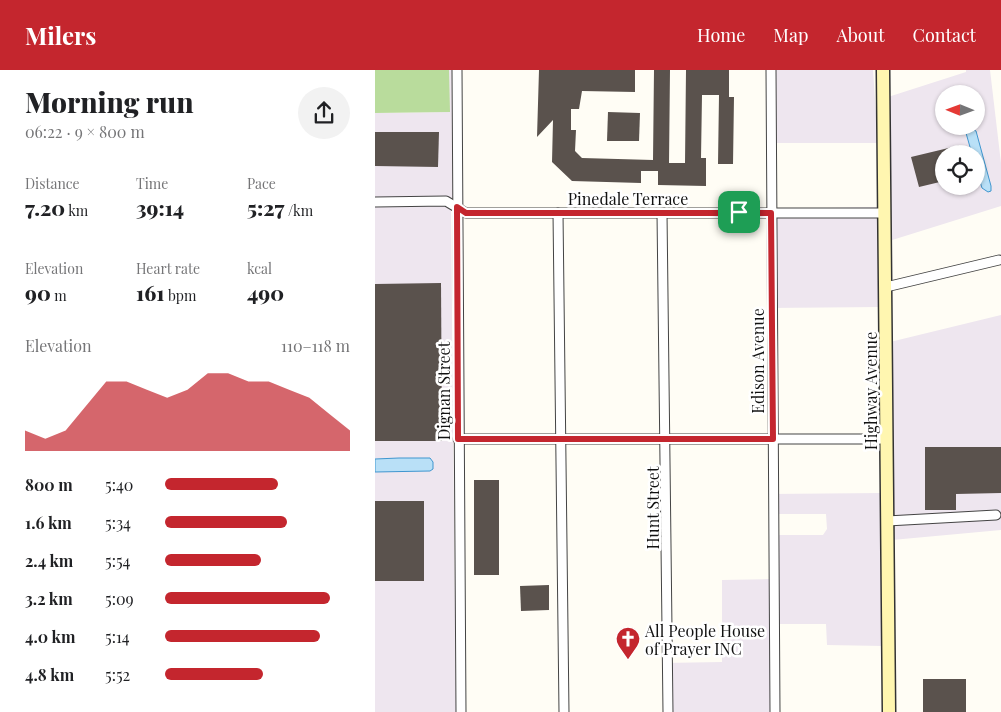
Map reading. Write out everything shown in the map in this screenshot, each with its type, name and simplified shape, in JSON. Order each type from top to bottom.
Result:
[{"type":"street","name":"Dignan Street","points":[[457,70],[461,712]]},
{"type":"street","name":"Edison Avenue","points":[[771,70],[775,712]]},
{"type":"street","name":"Highway Avenue","points":[[883,70],[889,712]]},
{"type":"street","name":"Pinedale Terrace","points":[[375,202],[445,201],[466,213],[884,213]]},
{"type":"street","points":[[558,213],[559,439],[564,712]]},
{"type":"street","name":"Hunt Street","points":[[663,213],[668,712]]},
{"type":"street","points":[[886,287],[999,260]]},
{"type":"street","points":[[458,439],[886,439]]},
{"type":"street","points":[[887,521],[996,515]]},
{"type":"shaded area","points":[[449,70],[462,70],[461,209],[451,210],[456,712],[375,712],[375,113],[449,112]]},
{"type":"shaded area","points":[[767,70],[873,70],[878,143],[767,143]]},
{"type":"shaded area","points":[[966,70],[990,70],[1001,163],[1001,206],[889,241],[888,97],[966,72]]},
{"type":"shaded area","points":[[879,207],[880,307],[768,308],[768,209]]},
{"type":"shaded area","points":[[1001,315],[1001,530],[892,540],[890,342]]},
{"type":"shaded area","points":[[882,493],[884,646],[827,645],[826,624],[771,624],[771,712],[663,712],[663,663],[722,662],[722,580],[770,579],[770,535],[823,535],[827,529],[826,514],[770,514],[769,494]]},
{"type":"green space","points":[[375,70],[449,70],[450,112],[375,113]]},
{"type":"water","points":[[967,135],[977,135],[980,145],[969,145]]},
{"type":"water","points":[[985,164],[991,186],[991,191],[985,190]]},
{"type":"water","points":[[430,458],[433,462],[433,469],[430,471],[375,472],[375,459]]},
{"type":"building","points":[[539,70],[635,70],[635,92],[582,91],[579,109],[571,109],[571,130],[576,130],[575,151],[582,158],[653,160],[654,70],[670,70],[669,163],[685,163],[686,70],[729,70],[729,97],[734,97],[733,164],[718,164],[719,95],[702,95],[701,158],[706,158],[706,186],[658,185],[658,171],[641,171],[641,183],[572,181],[552,162],[553,120],[537,137]]},
{"type":"building","points":[[608,112],[640,113],[639,141],[607,141]]},
{"type":"building","points":[[375,132],[439,132],[438,167],[375,166]]},
{"type":"building","points":[[935,151],[935,183],[919,187],[911,157]]},
{"type":"building","points":[[441,283],[442,441],[375,441],[375,284]]},
{"type":"building","points":[[925,447],[1001,447],[1001,493],[956,494],[956,510],[925,510]]},
{"type":"building","points":[[474,480],[499,480],[499,575],[474,575]]},
{"type":"building","points":[[375,501],[424,501],[424,581],[375,581]]},
{"type":"building","points":[[549,585],[549,610],[521,611],[520,586]]},
{"type":"building","points":[[923,679],[966,679],[966,712],[923,712]]},
{"type":"place","name":"All People House of Prayer INC","points":[[628,660]]},
{"type":"route","points":[[457,207],[466,213],[739,212],[771,213],[773,439],[458,439],[457,207]]}]
